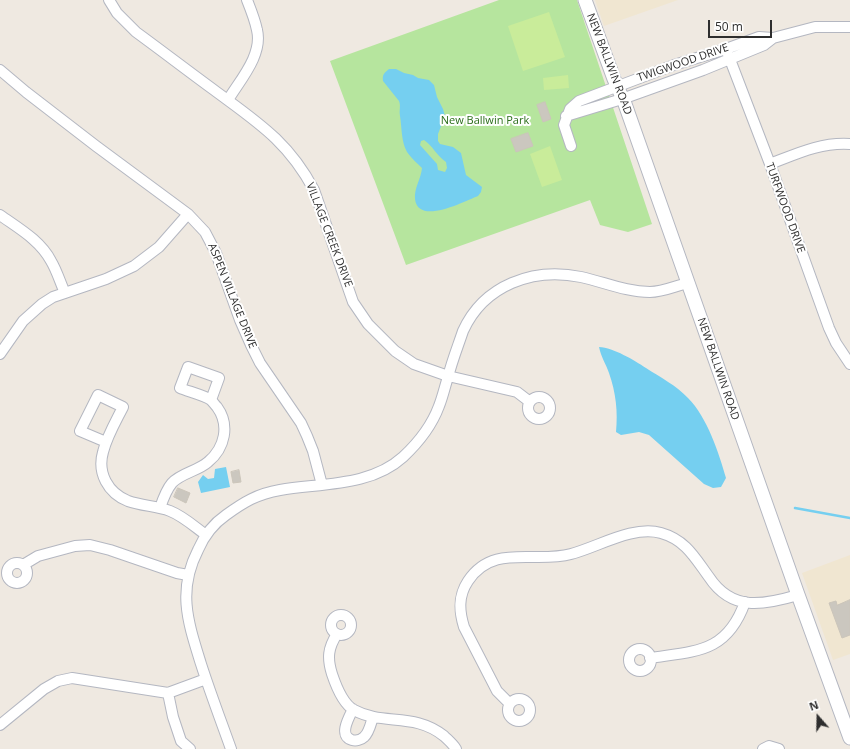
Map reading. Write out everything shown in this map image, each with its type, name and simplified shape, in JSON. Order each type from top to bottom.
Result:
[{"type":"main road","name":"NEW BALLWIN ROAD","points":[[586,0],[614,79],[625,104],[850,738]]},
{"type":"street","name":"VILLAGE CREEK DRIVE","points":[[109,0],[117,14],[136,32],[272,134],[289,152],[306,175],[314,190],[354,302],[368,324],[395,351],[414,364],[448,376],[517,392],[530,402]]},
{"type":"street","points":[[228,100],[253,60],[257,48],[257,30],[247,0]]},
{"type":"street","name":"TWIGWOOD DRIVE","points":[[617,85],[674,64],[726,49],[759,37],[773,38],[815,27],[850,26]]},
{"type":"street","name":"TWIGWOOD DRIVE","points":[[622,99],[764,46],[773,38]]},
{"type":"street","name":"TURFWOOD DRIVE","points":[[726,49],[770,164],[829,328],[836,343],[850,364]]},
{"type":"street","name":"ASPEN VILLAGE DRIVE","points":[[0,70],[96,146],[188,214],[202,228],[216,253],[245,334],[257,357],[308,436],[322,485]]},
{"type":"street","points":[[572,146],[564,125],[566,116],[570,109],[579,101],[617,85]]},
{"type":"street","points":[[566,116],[622,99]]},
{"type":"street","points":[[770,164],[815,147],[839,143],[850,144]]},
{"type":"street","points":[[0,354],[23,320],[42,304],[65,293],[106,279],[134,266],[159,247],[188,214]]},
{"type":"street","points":[[0,215],[38,244],[51,261],[65,293]]},
{"type":"street","points":[[231,749],[206,679],[190,627],[187,611],[186,586],[193,559],[206,535],[219,520],[253,497],[278,490],[322,485],[366,477],[392,466],[402,458],[414,447],[434,418],[440,406],[448,376],[468,320],[485,299],[495,292],[520,280],[546,275],[563,275],[592,280],[622,288],[650,292],[688,283]]},
{"type":"street","points":[[106,442],[80,431],[98,395],[123,407],[106,442],[102,454],[102,470],[104,479],[110,489],[130,502],[160,508],[178,514],[206,535]]},
{"type":"street","points":[[160,508],[167,489],[172,483],[208,462],[221,447],[224,433],[224,423],[219,411],[211,400]]},
{"type":"street","points":[[510,704],[497,691],[464,627],[461,617],[460,606],[462,594],[466,584],[476,570],[488,562],[508,558],[562,556],[631,534],[656,532],[670,536],[691,551],[709,578],[720,590],[732,598],[756,604],[798,595]]},
{"type":"street","points":[[23,565],[38,556],[75,546],[90,545],[110,550],[177,573],[188,575]]},
{"type":"street","points":[[650,658],[699,650],[715,643],[730,631],[740,616],[744,602]]},
{"type":"street","points":[[337,634],[330,645],[330,666],[338,690],[353,709],[373,717],[398,719],[422,724],[435,729],[456,749]]},
{"type":"street","points":[[0,725],[44,689],[58,681],[72,678],[168,693],[206,679]]},
{"type":"street","points":[[168,693],[173,717],[181,741],[190,749]]},
{"type":"street","points":[[353,709],[346,728],[347,736],[354,741],[364,737],[367,734],[373,717]]},
{"type":"street","points":[[764,749],[769,746],[779,749]]},
{"type":"shaded area","points":[[595,0],[678,0],[604,26]]},
{"type":"shaded area","points":[[850,555],[850,654],[833,660],[802,573]]},
{"type":"green space","name":"New Ballwin Park","points":[[499,0],[577,0],[652,224],[628,232],[600,225],[590,200],[406,265],[330,61]]},
{"type":"green space","points":[[549,12],[565,57],[523,71],[508,26]]},
{"type":"green space","points":[[568,75],[569,88],[544,90],[543,78]]},
{"type":"green space","points":[[550,146],[562,180],[542,187],[530,154]]},
{"type":"water","points":[[389,69],[396,69],[418,78],[429,80],[434,85],[445,116],[438,134],[438,141],[440,144],[453,147],[461,153],[466,175],[482,187],[478,196],[443,210],[424,211],[418,207],[415,195],[422,168],[410,156],[405,148],[402,134],[399,101],[383,81],[383,76]],"holes":[[[424,140],[446,162],[447,168],[445,172],[438,170],[437,164],[420,145],[421,141]]]},
{"type":"water","points":[[599,347],[617,352],[630,358],[679,390],[695,406],[707,425],[720,458],[726,478],[721,487],[713,488],[704,484],[649,435],[639,432],[621,435],[616,432],[617,410],[615,395],[609,373]]},
{"type":"water","points":[[226,467],[230,487],[201,493],[198,482],[203,475],[208,479],[214,478],[215,469]]},
{"type":"building","points":[[545,102],[551,119],[543,122],[537,105]]},
{"type":"building","points":[[528,133],[533,146],[516,152],[511,139]]},
{"type":"building","points":[[239,470],[241,482],[233,483],[231,472]]},
{"type":"building","points":[[178,488],[190,493],[186,503],[174,497]]},
{"type":"building","points":[[850,600],[850,635],[842,638],[829,603],[836,601],[837,605]]},
{"type":"waterway","points":[[795,508],[850,518]]}]
